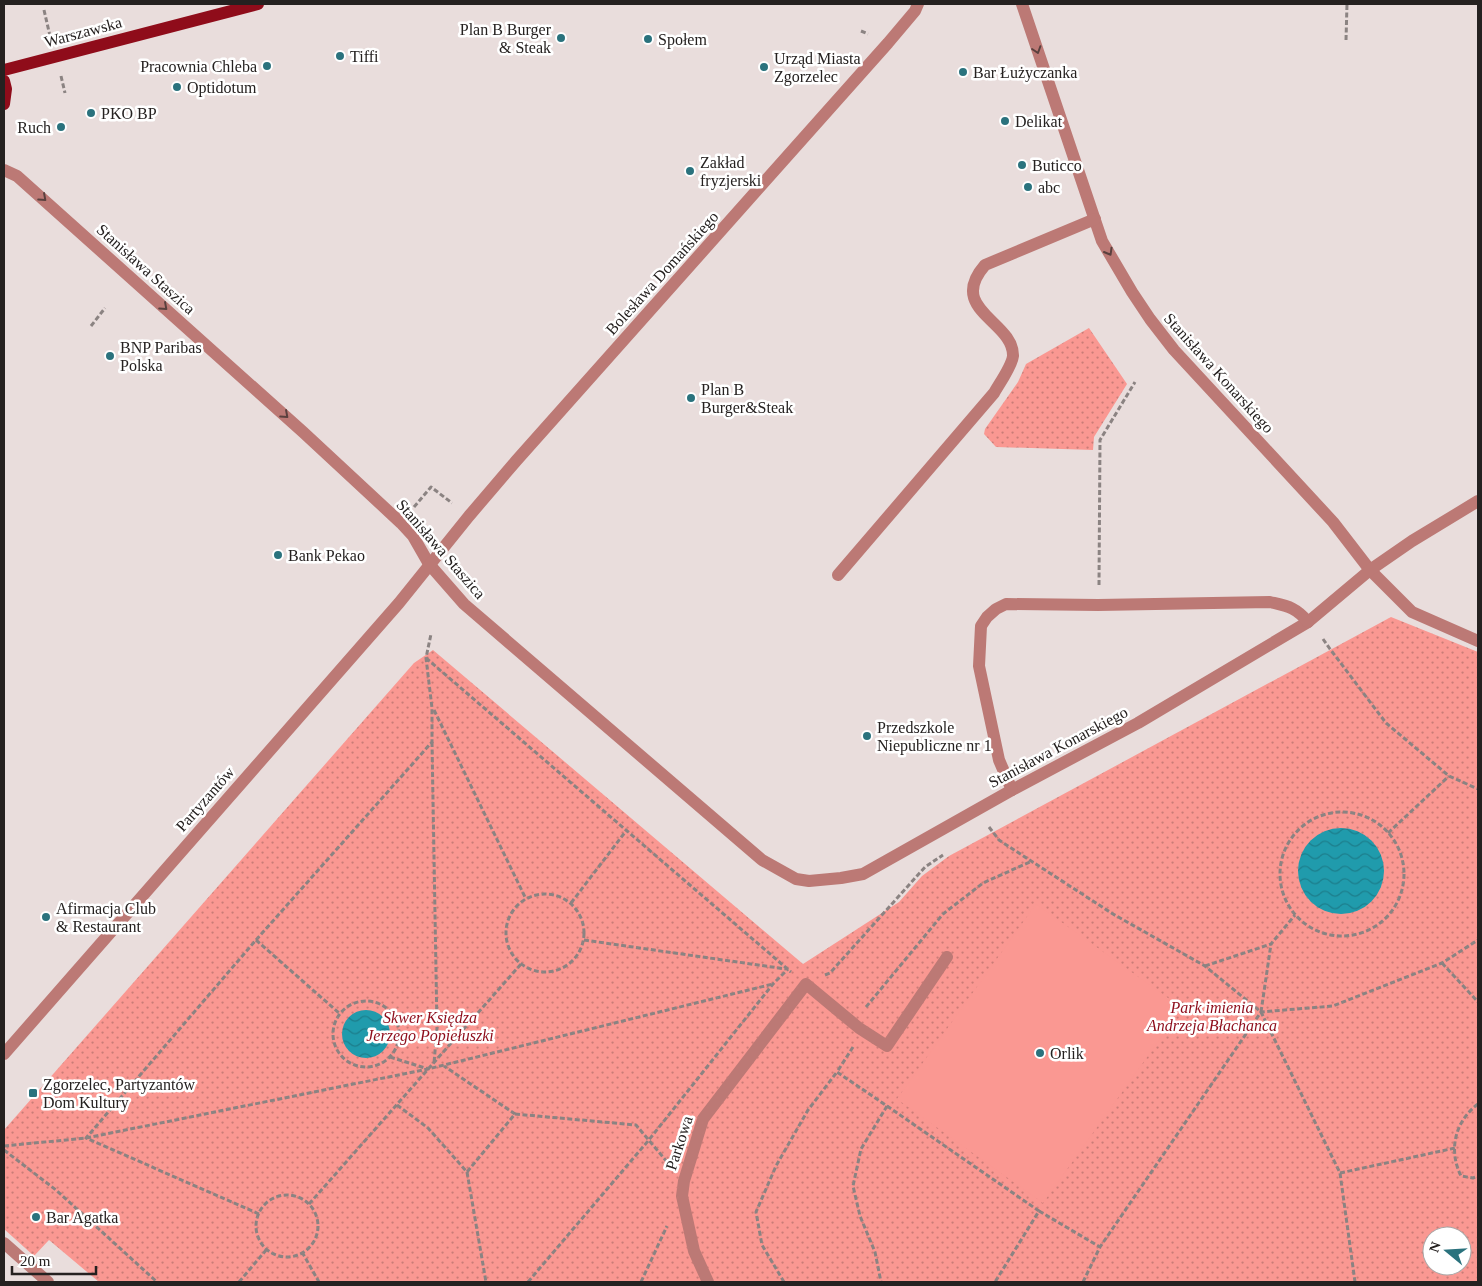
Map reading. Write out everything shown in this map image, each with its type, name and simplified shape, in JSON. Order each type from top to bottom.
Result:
[{"type":"main road","name":"Warszawska","points":[[4,70],[258,4]]},
{"type":"main road","points":[[4,81],[6,89],[4,104]]},
{"type":"street","name":"Bolesława Domańskiego","points":[[430,564],[516,461],[888,43],[915,11],[918,4]]},
{"type":"street","name":"Stanisława Konarskiego","points":[[1022,4],[1102,241],[1121,272],[1150,319],[1174,350],[1333,522],[1370,570]]},
{"type":"street","name":"Stanisława Staszica","points":[[4,170],[17,176],[303,432],[401,523],[413,536],[430,564],[464,604],[762,860],[796,879]]},
{"type":"street","points":[[838,575],[994,393],[1012,362],[1013,354],[1009,342],[974,300],[973,291],[977,274],[985,265],[1095,219]]},
{"type":"street","name":"Stanisława Konarskiego","points":[[796,879],[822,881],[863,874],[1012,790],[1138,723],[1308,622],[1370,570],[1412,541],[1478,501]]},
{"type":"street","name":"Partyzantów","points":[[4,1054],[399,603],[430,564]]},
{"type":"street","points":[[1370,570],[1412,612],[1478,640]]},
{"type":"street","points":[[1012,790],[999,760],[979,666],[981,626],[996,609],[1006,604],[1098,605],[1270,602],[1289,606],[1300,612],[1308,622]]},
{"type":"street","points":[[806,984],[855,1024],[887,1046],[946,957]]},
{"type":"street","name":"Parkowa","points":[[708,1282],[694,1251],[682,1196],[684,1182],[703,1118],[806,984]]},
{"type":"street","points":[[4,1244],[48,1282]]},
{"type":"path","points":[[1346,40],[1347,4]]},
{"type":"path","points":[[91,326],[105,308]]},
{"type":"path","points":[[1098,605],[1100,440],[1135,382]]},
{"type":"path","points":[[414,507],[431,487],[452,503]]},
{"type":"path","points":[[431,634],[426,658],[432,708],[437,1028],[434,1063]]},
{"type":"path","points":[[1323,639],[1386,723],[1449,776],[1478,789]]},
{"type":"path","points":[[426,658],[806,984],[830,972],[924,867],[948,852]]},
{"type":"path","points":[[432,708],[526,899]]},
{"type":"path","points":[[86,1138],[256,940],[432,742]]},
{"type":"path","points":[[1388,833],[1449,776]]},
{"type":"path","points":[[1345,812],[1369,818],[1388,833],[1399,849],[1404,868],[1402,887],[1395,906],[1383,920],[1366,931],[1347,936],[1328,935],[1310,927],[1295,915],[1286,901],[1281,886],[1280,870],[1283,854],[1290,840],[1301,827],[1314,818],[1329,813],[1345,812]]},
{"type":"path","points":[[988,827],[998,840],[1113,914],[1205,966],[1261,1012],[1340,1173],[1356,1282]]},
{"type":"path","points":[[571,903],[626,831]]},
{"type":"path","points":[[784,1282],[762,1245],[756,1212],[776,1166],[808,1110],[837,1072],[858,1040],[855,1024],[910,952],[943,914],[983,883],[1032,861]]},
{"type":"path","points":[[535,895],[559,896],[571,903],[579,914],[584,926],[584,940],[579,953],[571,963],[559,970],[546,973],[532,971],[521,964],[509,949],[505,931],[508,919],[514,908],[535,895]]},
{"type":"path","points":[[1205,966],[1270,944],[1295,915]]},
{"type":"path","points":[[256,940],[339,1014]]},
{"type":"path","points":[[584,940],[788,969]]},
{"type":"path","points":[[1261,1012],[1333,1006],[1442,963],[1478,940]]},
{"type":"path","points":[[1083,1282],[1100,1247],[1261,1012],[1270,944]]},
{"type":"path","points":[[1442,963],[1478,1002]]},
{"type":"path","points":[[309,1204],[521,964]]},
{"type":"path","points":[[528,1282],[648,1141],[788,969]]},
{"type":"path","points":[[4,1146],[86,1138],[444,1066],[774,984]]},
{"type":"path","points":[[368,1000],[378,1002],[388,1008],[395,1016],[399,1027],[399,1038],[390,1058],[370,1068],[348,1063],[340,1056],[334,1046],[332,1035],[334,1024],[339,1014],[347,1006],[357,1001],[368,1000]]},
{"type":"path","points":[[390,1058],[428,1069]]},
{"type":"path","points":[[444,1066],[515,1114],[636,1125],[684,1182]]},
{"type":"path","points":[[837,1072],[1039,1211],[1100,1247]]},
{"type":"path","points":[[1478,1104],[1468,1111],[1458,1126],[1455,1148],[1456,1165],[1461,1176],[1473,1178],[1478,1176]]},
{"type":"path","points":[[397,1105],[428,1128],[467,1172],[486,1282]]},
{"type":"path","points":[[881,1282],[875,1252],[860,1216],[853,1186],[861,1149],[887,1106]]},
{"type":"path","points":[[467,1172],[515,1114]]},
{"type":"path","points":[[86,1138],[259,1214]]},
{"type":"path","points":[[1340,1173],[1455,1148]]},
{"type":"path","points":[[4,1150],[56,1190],[157,1282]]},
{"type":"path","points":[[281,1195],[292,1195],[301,1198],[315,1212],[318,1222],[314,1242],[307,1250],[298,1255],[288,1257],[278,1255],[261,1243],[256,1224],[259,1214],[264,1205],[281,1195]]},
{"type":"path","points":[[641,1282],[682,1196]]},
{"type":"path","points":[[995,1282],[1039,1211]]},
{"type":"path","points":[[239,1282],[267,1249]]},
{"type":"path","points":[[302,1252],[319,1282]]},
{"type":"green space","points":[[1089,328],[1127,384],[1094,437],[1093,450],[996,447],[984,434],[985,429],[1018,382],[1026,364]]},
{"type":"green space","points":[[1391,617],[1478,652],[1478,1282],[99,1282],[49,1240],[34,1256],[4,1229],[4,1130],[414,663],[433,650],[803,964],[899,902],[922,876],[949,856]]},
{"type":"green space","name":"Orlik","points":[[1036,904],[1182,1008],[1043,1203],[897,1099]]},
{"type":"water","points":[[1341,828],[1357,832],[1371,841],[1380,855],[1384,871],[1380,887],[1371,901],[1357,910],[1341,914],[1325,910],[1311,901],[1302,887],[1298,871],[1302,855],[1311,841],[1325,832]]},
{"type":"water","points":[[361,1010],[371,1010],[380,1014],[386,1020],[389,1025],[389,1043],[380,1054],[371,1058],[361,1058],[352,1054],[346,1048],[342,1039],[342,1029],[346,1020],[352,1014]]},
{"type":"place","name":"Plan B Burger & Steak","points":[[561,38]]},
{"type":"place","name":"Społem","points":[[648,39]]},
{"type":"place","name":"Tiffi","points":[[340,56]]},
{"type":"place","name":"Pracownia Chleba","points":[[267,66]]},
{"type":"place","name":"Urząd Miasta Zgorzelec","points":[[764,67]]},
{"type":"place","name":"Bar Łużyczanka","points":[[963,72]]},
{"type":"place","name":"Optidotum","points":[[177,87]]},
{"type":"place","name":"PKO BP","points":[[91,113]]},
{"type":"place","name":"Delikat","points":[[1005,121]]},
{"type":"place","name":"Ruch","points":[[61,127]]},
{"type":"place","name":"Buticco","points":[[1022,165]]},
{"type":"place","name":"Zakład fryzjerski","points":[[690,171]]},
{"type":"place","name":"abc","points":[[1028,187]]},
{"type":"place","name":"BNP Paribas Polska","points":[[110,356]]},
{"type":"place","name":"Plan B Burger&Steak","points":[[691,398]]},
{"type":"place","name":"Bank Pekao","points":[[278,555]]},
{"type":"place","name":"Przedszkole Niepubliczne nr 1","points":[[867,736]]},
{"type":"place","name":"Afirmacja Club & Restaurant","points":[[46,917]]},
{"type":"place","name":"Orlik","points":[[1040,1053]]},
{"type":"place","name":"Zgorzelec, Partyzantów Dom Kultury","points":[[33,1093]]},
{"type":"place","name":"Bar Agatka","points":[[36,1217]]},
{"type":"park label","name":"Park imienia Andrzeja Błachanca","points":[[1212,1016]]},
{"type":"park label","name":"Skwer Księdza Jerzego Popiełuszki","points":[[430,1026]]}]
